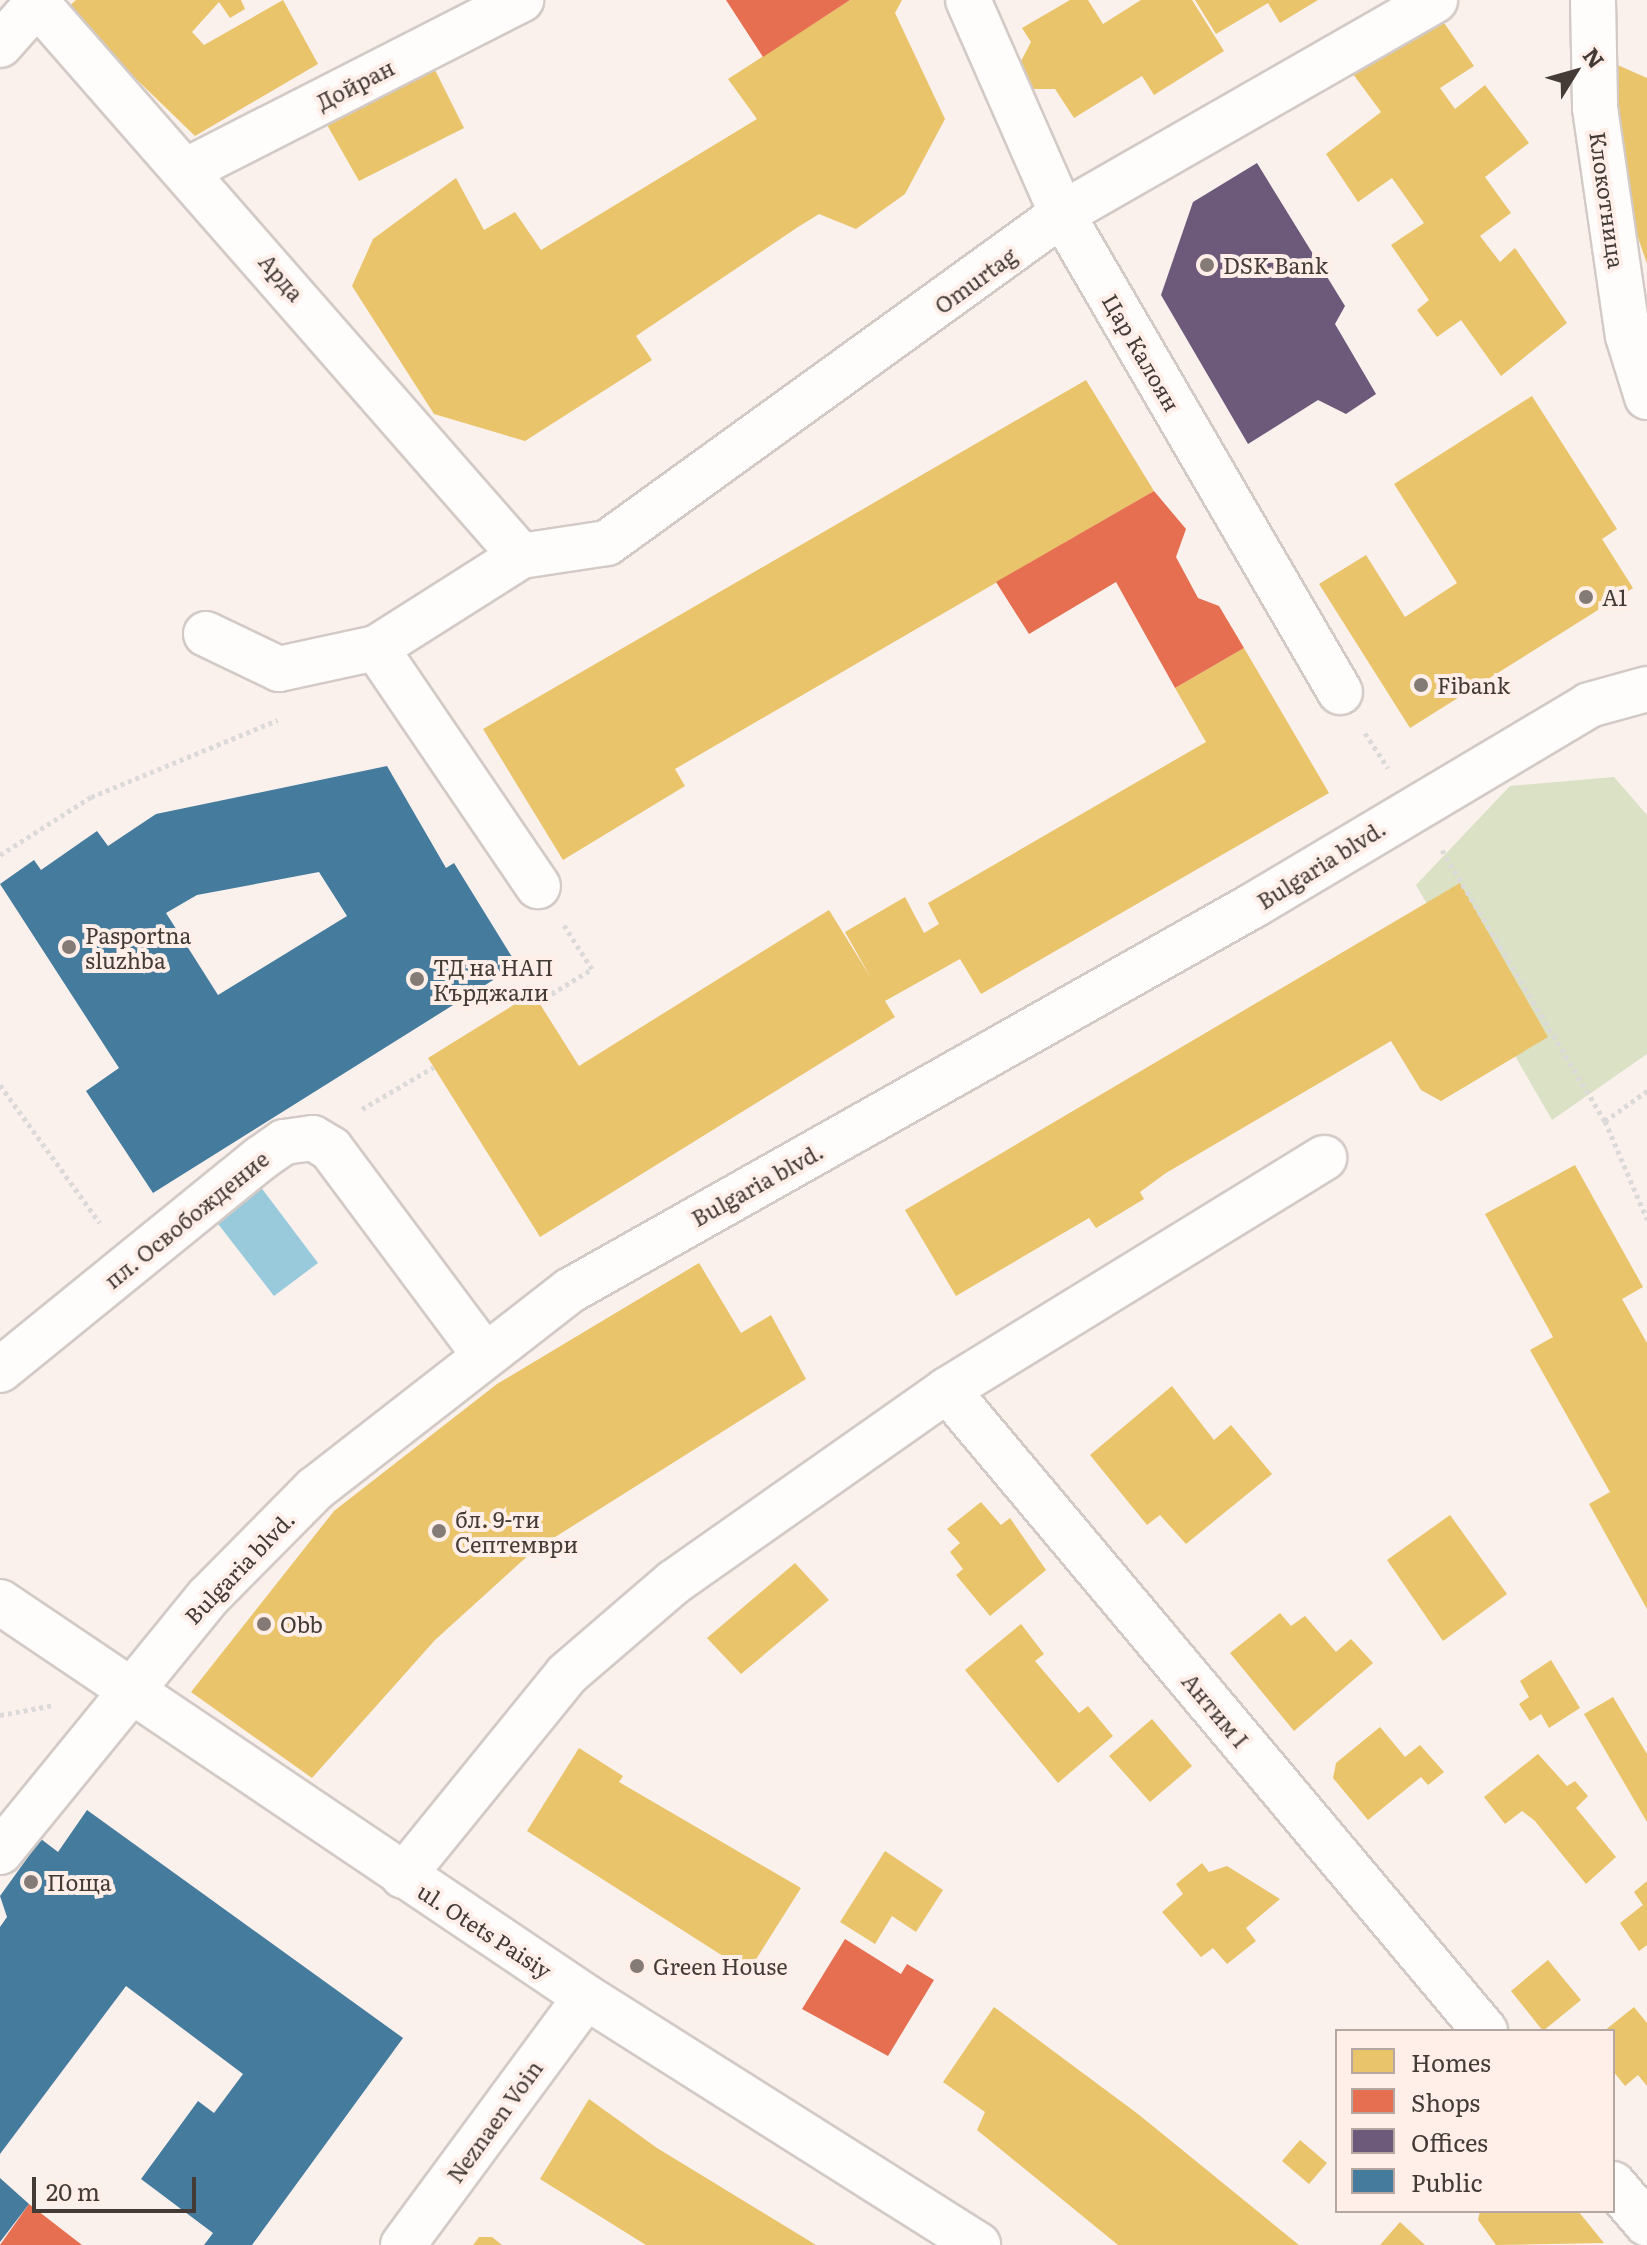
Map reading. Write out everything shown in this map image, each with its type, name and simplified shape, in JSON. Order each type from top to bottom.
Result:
[{"type":"street","name":"Дойран","points":[[189,169],[521,0]]},
{"type":"street","name":"Цар Калоян","points":[[968,0],[1062,214],[1340,692]]},
{"type":"street","name":"Omurtag","points":[[521,556],[607,543],[1062,214],[1435,0]]},
{"type":"street","name":"Клокотница","points":[[1593,0],[1595,108],[1628,336],[1647,397]]},
{"type":"street","name":"Арда","points":[[39,1],[189,169],[521,556]]},
{"type":"street","points":[[0,45],[39,1]]},
{"type":"street","points":[[206,634],[279,669],[376,648],[521,556]]},
{"type":"street","points":[[376,648],[538,886]]},
{"type":"street","name":"Bulgaria blvd.","points":[[0,1852],[126,1693],[315,1489],[484,1354],[592,1276],[1254,905],[1412,807],[1589,705],[1647,689]]},
{"type":"street","points":[[313,1138],[331,1149],[484,1354]]},
{"type":"street","name":"пл. Освобождение","points":[[0,1370],[261,1158],[284,1142],[313,1138]]},
{"type":"street","points":[[403,1876],[567,1674],[674,1582],[947,1390],[1324,1158]]},
{"type":"street","name":"Антим I","points":[[947,1390],[1483,2029]]},
{"type":"street","name":"ul. Otets Paisiy","points":[[0,1602],[126,1693],[586,1997],[978,2245]]},
{"type":"street","name":"Neznaen Voin","points":[[403,2245],[586,1997]]},
{"type":"street","points":[[1615,2186],[1647,2224]]},
{"type":"path","points":[[1340,692],[1412,807],[1469,888],[1605,1121],[1647,1219]]},
{"type":"path","points":[[0,855],[91,797],[293,714]]},
{"type":"path","points":[[538,886],[592,969],[538,1002]]},
{"type":"path","points":[[313,1138],[434,1067]]},
{"type":"path","points":[[0,1085],[130,1264]]},
{"type":"path","points":[[1605,1121],[1647,1091]]},
{"type":"green space","points":[[1614,777],[1647,815],[1647,1054],[1552,1120],[1416,885],[1510,786]]},
{"type":"water","points":[[260,1186],[318,1263],[274,1296],[215,1220]]},
{"type":"building: Homes","points":[[76,0],[241,0],[245,9],[230,18],[219,2],[192,32],[204,45],[283,0],[318,64],[195,136],[65,10]]},
{"type":"building: Homes","points":[[850,0],[902,0],[895,13],[945,119],[905,194],[856,229],[819,214],[798,227],[636,336],[652,360],[525,441],[434,414],[352,286],[373,239],[456,178],[484,230],[515,212],[541,250],[757,119],[728,79]]},
{"type":"building: Homes","points":[[1070,0],[1088,0],[1103,24],[1141,0],[1192,0],[1224,51],[1154,95],[1142,76],[1074,118],[1055,89],[1031,89],[1018,67],[1031,42],[1022,28]]},
{"type":"building: Homes","points":[[1195,0],[1318,0],[1280,23],[1268,3],[1216,34]]},
{"type":"building: Homes","points":[[1435,10],[1474,66],[1440,88],[1455,109],[1485,85],[1529,143],[1485,177],[1511,213],[1480,236],[1500,262],[1515,248],[1567,323],[1501,376],[1461,320],[1437,337],[1417,310],[1429,300],[1391,245],[1424,223],[1392,178],[1358,202],[1326,154],[1381,112],[1353,74]]},
{"type":"building: Homes","points":[[426,52],[464,128],[359,181],[322,116]]},
{"type":"building: Homes","points":[[1613,63],[1647,78],[1647,264],[1624,196]]},
{"type":"building: Homes","points":[[1086,380],[1154,491],[675,769],[685,786],[563,860],[483,729]]},
{"type":"building: Homes","points":[[1532,396],[1617,529],[1602,539],[1633,588],[1410,728],[1319,584],[1366,555],[1405,617],[1457,583],[1394,484]]},
{"type":"building: Homes","points":[[1244,648],[1329,793],[981,994],[960,959],[885,1001],[895,1017],[540,1237],[428,1058],[533,993],[579,1066],[829,910],[871,978],[845,932],[905,897],[924,933],[939,924],[928,903],[1206,742],[1175,688]]},
{"type":"building: Homes","points":[[1460,883],[1548,1037],[1441,1101],[1421,1090],[1391,1041],[1166,1173],[1140,1192],[1144,1199],[1096,1228],[1089,1218],[956,1296],[905,1210]]},
{"type":"building: Homes","points":[[1575,1165],[1643,1287],[1622,1299],[1647,1343],[1647,1609],[1589,1504],[1610,1492],[1530,1350],[1553,1337],[1485,1214]]},
{"type":"building: Homes","name":"бл. 9-ти Септември","points":[[699,1263],[741,1333],[771,1315],[806,1379],[533,1551],[435,1640],[312,1778],[191,1692],[334,1511],[497,1384]]},
{"type":"building: Homes","points":[[1172,1386],[1214,1440],[1231,1425],[1272,1474],[1186,1544],[1160,1515],[1147,1525],[1090,1455]]},
{"type":"building: Homes","points":[[981,1502],[1001,1525],[1010,1518],[1046,1570],[990,1616],[956,1575],[963,1569],[950,1552],[960,1543],[947,1529]]},
{"type":"building: Homes","points":[[1450,1515],[1507,1594],[1443,1641],[1387,1560]]},
{"type":"building: Homes","points":[[795,1563],[829,1600],[741,1674],[707,1638]]},
{"type":"building: Homes","points":[[1280,1613],[1291,1626],[1305,1616],[1336,1652],[1351,1639],[1373,1663],[1294,1731],[1230,1653]]},
{"type":"building: Homes","points":[[1021,1624],[1044,1654],[1035,1661],[1079,1713],[1088,1706],[1113,1736],[1058,1783],[965,1670]]},
{"type":"building: Homes","points":[[1551,1660],[1580,1708],[1549,1728],[1541,1714],[1530,1721],[1519,1704],[1529,1697],[1520,1681]]},
{"type":"building: Homes","points":[[1613,1697],[1647,1754],[1647,1822],[1584,1714]]},
{"type":"building: Homes","points":[[1152,1719],[1192,1766],[1150,1802],[1109,1756]]},
{"type":"building: Homes","points":[[1380,1727],[1405,1757],[1420,1745],[1444,1772],[1428,1785],[1421,1777],[1368,1820],[1333,1778],[1336,1763]]},
{"type":"building: Homes","points":[[579,1748],[623,1776],[619,1782],[801,1888],[748,1972],[527,1831]]},
{"type":"building: Homes","points":[[1538,1754],[1567,1786],[1575,1781],[1588,1796],[1576,1808],[1616,1857],[1586,1884],[1535,1821],[1522,1811],[1505,1824],[1484,1797]]},
{"type":"building: Homes","points":[[885,1851],[943,1890],[916,1932],[892,1916],[875,1944],[840,1922]]},
{"type":"building: Homes","points":[[1202,1863],[1209,1872],[1227,1866],[1280,1899],[1246,1928],[1256,1941],[1227,1964],[1213,1948],[1201,1957],[1162,1912],[1183,1894],[1176,1884]]},
{"type":"building: Homes","points":[[1647,1881],[1647,1945],[1639,1951],[1620,1923],[1643,1905],[1634,1892]]},
{"type":"building: Homes","points":[[1548,1960],[1581,2000],[1541,2029],[1511,1991]]},
{"type":"building: Homes","points":[[994,2007],[1138,2114],[1299,2245],[1118,2245],[977,2130],[985,2112],[943,2082]]},
{"type":"building: Homes","points":[[1634,2007],[1647,2023],[1647,2086],[1638,2075],[1625,2086],[1615,2074],[1615,2029],[1606,2029]]},
{"type":"building: Homes","points":[[589,2099],[657,2148],[816,2245],[646,2245],[540,2179]]},
{"type":"building: Homes","points":[[1300,2140],[1327,2163],[1309,2184],[1282,2161]]},
{"type":"building: Homes","points":[[1480,2213],[1580,2213],[1604,2243],[1496,2245],[1478,2220]]},
{"type":"building: Homes","points":[[1400,2222],[1425,2245],[1380,2245]]},
{"type":"building: Homes","points":[[479,2237],[492,2237],[502,2245],[473,2245]]},
{"type":"building: Shops","points":[[726,0],[850,0],[763,57]]},
{"type":"building: Shops","points":[[1154,491],[1186,529],[1176,557],[1198,598],[1219,606],[1244,648],[1175,688],[1116,582],[1029,634],[996,582]]},
{"type":"building: Shops","points":[[845,1939],[901,1974],[907,1964],[934,1980],[888,2056],[802,2009]]},
{"type":"building: Shops","points":[[29,2204],[82,2245],[0,2245]]},
{"type":"building: Offices","points":[[1257,163],[1345,306],[1335,324],[1376,394],[1346,414],[1318,400],[1248,444],[1161,295],[1193,202]]},
{"type":"building: Public","name":"ТД на НАП Кърджали","points":[[387,766],[446,868],[454,863],[517,965],[153,1193],[86,1091],[119,1068],[0,884],[34,860],[41,870],[97,831],[108,846],[156,814]],"holes":[[[319,872],[347,916],[218,995],[166,913],[197,895]]]},
{"type":"building: Public","points":[[87,1810],[403,2038],[252,2245],[204,2245],[213,2233],[141,2179],[198,2101],[214,2113],[243,2074],[126,1986],[0,2154],[0,1927],[7,1917],[0,1896],[41,1839],[58,1852]]},
{"type":"building: Public","points":[[0,2178],[29,2204],[0,2242]]},
{"type":"place","name":"DSK Bank","points":[[1207,265]]},
{"type":"place","name":"A1","points":[[1586,597]]},
{"type":"place","name":"Fibank","points":[[1421,685]]},
{"type":"place","name":"Pasportna sluzhba","points":[[69,947]]},
{"type":"place","name":"ТД на НАП Кърджали","points":[[417,979]]},
{"type":"place","name":"бл. 9-ти Септември","points":[[439,1531]]},
{"type":"place","name":"Obb","points":[[264,1624]]},
{"type":"place","name":"Поща","points":[[31,1882]]},
{"type":"place","name":"Green House","points":[[637,1966]]}]
